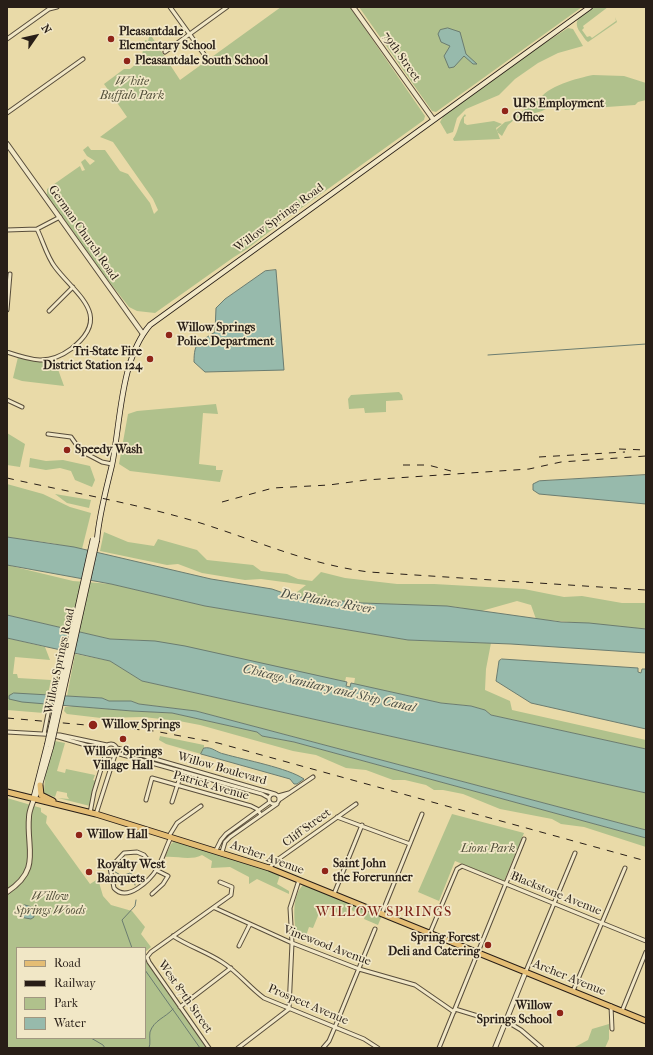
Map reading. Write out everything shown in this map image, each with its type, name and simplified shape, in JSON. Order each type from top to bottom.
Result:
[{"type":"main road","name":"Willow Springs Road","points":[[34,799],[40,785],[112,464],[129,368],[134,351],[143,334],[150,325],[165,313],[590,7]]},
{"type":"main road","name":"Willow Springs Road","points":[[34,799],[49,746]]},
{"type":"main road","points":[[40,785],[41,795],[60,805]]},
{"type":"main road","name":"Archer Avenue","points":[[7,792],[93,813],[216,850],[269,868],[382,913],[430,934],[526,971],[646,1021]]},
{"type":"street","points":[[7,39],[49,8],[57,7]]},
{"type":"street","points":[[170,7],[206,57]]},
{"type":"street","points":[[165,52],[227,7]]},
{"type":"street","name":"79th Street","points":[[353,7],[433,119]]},
{"type":"street","points":[[7,113],[83,59]]},
{"type":"street","name":"German Church Road","points":[[7,144],[143,334]]},
{"type":"street","points":[[7,230],[36,229],[60,217]]},
{"type":"street","points":[[7,352],[38,360],[48,360],[62,355],[78,343],[87,331],[90,315],[85,300],[54,267],[36,229]]},
{"type":"street","points":[[7,310],[10,274]]},
{"type":"street","points":[[49,311],[73,287]]},
{"type":"street","points":[[7,400],[22,407]]},
{"type":"street","points":[[48,434],[71,437],[81,451],[102,462],[112,464]]},
{"type":"street","points":[[44,734],[56,673]]},
{"type":"street","points":[[7,732],[44,734],[77,738],[107,745],[113,744],[117,748],[116,754],[102,797],[93,813]]},
{"type":"street","points":[[55,736],[106,752],[111,756],[116,754]]},
{"type":"street","points":[[93,813],[94,796],[107,745]]},
{"type":"street","name":"Willow Boulevard","points":[[117,748],[277,795]]},
{"type":"street","name":"Willow Boulevard","points":[[116,754],[182,772],[270,800],[260,813],[227,840],[222,852]]},
{"type":"street","points":[[103,762],[108,762],[112,765]]},
{"type":"street","points":[[172,802],[183,767]]},
{"type":"street","name":"Willow Boulevard","points":[[216,850],[226,834],[278,802],[313,777]]},
{"type":"street","name":"Patrick Avenue","points":[[146,800],[152,778],[250,806],[260,813]]},
{"type":"street","points":[[277,795],[278,802],[274,804],[270,800],[271,795],[291,793]]},
{"type":"street","points":[[94,796],[102,797]]},
{"type":"street","name":"Willow Springs Road","points":[[7,892],[18,883],[29,867],[32,852],[29,816],[34,799]]},
{"type":"street","name":"Cliff Street","points":[[269,868],[277,860],[356,804]]},
{"type":"street","points":[[152,894],[168,877],[156,870],[144,855],[132,851],[119,857],[109,870],[114,888],[119,892],[126,894],[144,883],[156,870],[177,823],[201,806]]},
{"type":"street","points":[[382,913],[422,814]]},
{"type":"street","points":[[337,817],[410,844]]},
{"type":"street","points":[[334,894],[362,825]]},
{"type":"street","points":[[439,1048],[524,839]]},
{"type":"street","points":[[495,1048],[575,853]]},
{"type":"street","name":"Blackstone Avenue","points":[[430,934],[457,869],[464,866],[646,941]]},
{"type":"street","points":[[573,991],[625,868]]},
{"type":"street","points":[[238,1048],[289,1009],[292,943],[290,908],[299,880]]},
{"type":"street","points":[[173,936],[215,908],[233,892],[230,885],[220,882]]},
{"type":"street","name":"Vinewood Avenue","points":[[215,908],[292,943],[359,969],[415,985],[454,1010],[481,1017]]},
{"type":"street","points":[[239,946],[250,924]]},
{"type":"street","points":[[323,1048],[329,1041],[375,929]]},
{"type":"street","name":"West 87th Street","points":[[173,936],[147,956],[149,962],[209,1048]]},
{"type":"street","name":"Prospect Avenue","points":[[173,936],[217,958],[231,968],[264,998],[364,1038],[378,1048]]},
{"type":"street","points":[[622,1011],[646,952]]},
{"type":"street","points":[[180,1006],[231,968]]},
{"type":"street","points":[[611,1006],[612,1029]]},
{"type":"street","points":[[506,1021],[521,1030],[542,1048]]},
{"type":"green space","name":"White Buffalo Park","points":[[281,7],[350,7],[425,116],[424,120],[282,222],[247,249],[155,313],[137,311],[129,307],[107,279],[47,195],[47,189],[80,166],[82,171],[85,170],[81,162],[85,159],[90,165],[95,161],[87,156],[83,150],[88,146],[91,150],[105,150],[120,171],[128,174],[150,203],[154,214],[158,210],[153,199],[113,142],[100,137],[127,117],[104,84],[124,69],[130,69],[141,60],[145,40],[148,41],[150,34],[180,80]]},
{"type":"green space","points":[[359,7],[582,7],[436,112],[432,111]]},
{"type":"green space","points":[[594,7],[608,7],[583,26],[584,28],[582,30],[587,37],[590,36],[592,38],[616,21],[615,17],[617,22],[588,42],[580,32],[577,24],[580,17]]},
{"type":"green space","points":[[568,28],[573,29],[583,46],[558,53],[538,63],[515,79],[499,95],[466,109],[457,118],[453,132],[447,134],[440,122],[444,115],[520,59]]},
{"type":"green space","points":[[593,75],[624,76],[646,83],[646,100],[638,102],[635,105],[565,110],[562,105],[554,105],[542,111],[515,119],[508,125],[502,136],[497,132],[497,129],[505,122],[510,121],[535,101],[539,101],[548,91],[563,84]]},
{"type":"green space","points":[[465,114],[466,116],[464,117],[464,123],[467,125],[494,121],[502,124],[496,128],[500,139],[454,141],[453,139]]},
{"type":"green space","points":[[18,357],[40,362],[55,361],[64,386],[22,381],[13,378]]},
{"type":"green space","points":[[399,392],[402,395],[403,400],[386,401],[386,412],[365,413],[364,408],[349,409],[348,399],[351,395]]},
{"type":"green space","points":[[216,404],[218,414],[203,413],[199,464],[216,466],[216,470],[223,470],[220,482],[130,471],[119,464],[128,414],[137,411]]},
{"type":"green space","points":[[7,433],[25,444],[20,467],[7,465]]},
{"type":"green space","points":[[30,458],[46,461],[63,460],[90,466],[95,480],[92,487],[75,480],[71,471],[60,468],[46,470],[29,467]]},
{"type":"green space","points":[[7,484],[43,494],[70,507],[91,513],[82,549],[7,537]]},
{"type":"green space","points":[[55,494],[91,500],[89,508],[67,503]]},
{"type":"green space","points":[[104,532],[128,542],[154,546],[158,539],[197,550],[207,560],[253,565],[261,571],[287,574],[298,579],[312,581],[321,572],[345,578],[397,584],[434,584],[524,589],[564,597],[582,596],[622,603],[646,603],[646,629],[536,619],[531,605],[517,601],[478,612],[458,607],[362,603],[292,596],[306,585],[261,579],[245,580],[202,573],[178,564],[167,565],[100,551]]},
{"type":"green space","points":[[7,565],[73,581],[111,584],[205,606],[408,640],[491,643],[486,669],[485,690],[510,701],[512,710],[646,740],[646,749],[491,715],[485,710],[471,706],[441,703],[354,684],[355,678],[346,677],[345,682],[139,640],[110,639],[7,615]]},
{"type":"green space","points":[[7,638],[45,647],[50,660],[15,657],[13,674],[17,674],[18,678],[51,680],[44,713],[7,710]]},
{"type":"green space","points":[[75,654],[110,661],[142,681],[646,793],[646,830],[196,711],[139,704],[131,701],[109,701],[102,698],[67,696]]},
{"type":"green space","points":[[74,706],[172,713],[258,732],[262,736],[294,742],[646,838],[646,847],[584,827],[561,824],[552,819],[500,809],[463,794],[443,790],[434,790],[426,785],[405,780],[393,780],[366,770],[346,768],[316,755],[293,751],[200,725],[143,717],[101,718],[67,714],[64,711],[65,707]]},
{"type":"green space","points":[[160,736],[204,745],[204,748],[201,754],[166,744],[159,740]]},
{"type":"green space","points":[[55,741],[65,743],[57,771],[65,773],[66,769],[95,775],[93,780],[96,781],[90,806],[58,798],[69,799],[67,793],[57,791],[55,797],[44,793],[45,776]]},
{"type":"green space","name":"Willow Springs Woods","points":[[7,798],[41,808],[41,812],[47,816],[46,823],[90,884],[98,879],[103,896],[111,905],[132,911],[145,927],[141,934],[151,947],[146,951],[146,947],[16,947],[16,1039],[146,1039],[146,961],[207,1048],[7,1048]]},
{"type":"green space","name":"Lions Park","points":[[452,814],[524,833],[504,881],[455,861],[439,901],[418,892]]},
{"type":"green space","points":[[176,840],[231,856],[280,875],[277,884],[289,891],[289,894],[257,879],[249,884],[249,877],[230,867],[211,868],[212,861],[202,855],[193,858],[165,857],[171,844]]},
{"type":"green space","points":[[304,884],[382,915],[378,925],[364,919],[365,916],[351,910],[347,917],[322,906],[313,928],[309,927],[304,942],[296,938],[294,916],[295,902],[300,889]]},
{"type":"green space","points":[[609,1024],[609,1039],[605,1048],[573,1048],[588,1040],[592,1029]]},
{"type":"water","points":[[448,28],[460,32],[466,54],[477,64],[473,64],[464,56],[454,67],[449,68],[444,56],[450,46],[441,42],[438,34],[440,30]]},
{"type":"water","points":[[276,270],[284,370],[205,372],[194,362],[194,355],[198,343],[215,332],[216,308],[225,299],[265,271]]},
{"type":"water","points":[[646,475],[646,504],[539,494],[533,490],[533,484],[539,481]]},
{"type":"water","name":"Des Plaines River","points":[[7,537],[74,547],[211,579],[272,589],[292,596],[362,603],[447,606],[561,622],[589,623],[646,629],[646,653],[511,644],[408,640],[205,606],[111,584],[7,565]]},
{"type":"water","name":"Chicago Sanitary and Ship Canal","points":[[7,615],[110,639],[155,641],[185,646],[347,682],[346,686],[350,687],[351,683],[441,703],[471,706],[485,710],[491,715],[646,749],[646,793],[142,681],[110,661],[7,638]]},
{"type":"water","points":[[502,659],[638,668],[638,672],[641,673],[642,669],[646,669],[646,729],[531,703],[496,681],[499,661]]},
{"type":"water","points":[[14,693],[102,698],[109,701],[131,701],[139,704],[196,711],[646,830],[646,838],[294,742],[262,736],[257,732],[172,713],[22,702],[9,699],[9,696]]},
{"type":"water","points":[[204,748],[210,748],[221,753],[288,771],[304,779],[297,784],[294,784],[290,779],[201,754]]},
{"type":"water","points":[[25,905],[32,907],[34,917],[31,919],[20,917],[18,914],[19,908]]},
{"type":"waterway","points":[[488,355],[646,344]]},
{"type":"waterway","points":[[112,870],[122,876],[130,873],[133,875],[135,885]]},
{"type":"waterway","points":[[132,947],[122,920],[135,906],[136,900]]},
{"type":"waterway","points":[[146,971],[200,1048]]},
{"type":"waterway","points":[[149,1048],[150,1032],[152,1028],[173,1009]]},
{"type":"waterway","points":[[93,1039],[103,1045],[105,1048]]},
{"type":"railway","points":[[619,449],[646,450]]},
{"type":"railway","points":[[539,457],[625,452]]},
{"type":"railway","points":[[222,502],[273,488],[529,469],[561,462],[646,456]]},
{"type":"railway","points":[[403,465],[428,465],[451,471]]},
{"type":"railway","points":[[7,478],[124,503],[194,521],[302,557],[346,568],[369,572],[646,590]]},
{"type":"railway","points":[[7,718],[154,731],[218,743],[646,861]]},
{"type":"place","name":"Pleasantdale Elementary School","points":[[111,39]]},
{"type":"place","name":"Pleasantdale South School","points":[[127,61]]},
{"type":"place","name":"UPS Employment Office","points":[[505,111]]},
{"type":"place","name":"Willow Springs Police Department","points":[[169,335]]},
{"type":"place","name":"Tri-State Fire District Station 124","points":[[150,359]]},
{"type":"place","name":"Speedy Wash","points":[[67,450]]},
{"type":"place","name":"Willow Springs","points":[[93,725]]},
{"type":"place","name":"Willow Springs Village Hall","points":[[123,739]]},
{"type":"place","name":"Willow Hall","points":[[79,835]]},
{"type":"place","name":"Saint John the Forerunner","points":[[325,871]]},
{"type":"place","name":"Royalty West Banquets","points":[[89,872]]},
{"type":"place","name":"Spring Forest Deli and Catering","points":[[488,945]]},
{"type":"place","name":"Willow Springs School","points":[[560,1013]]},
{"type":"district","name":"WILLOW SPRINGS","points":[[384,913]]}]
